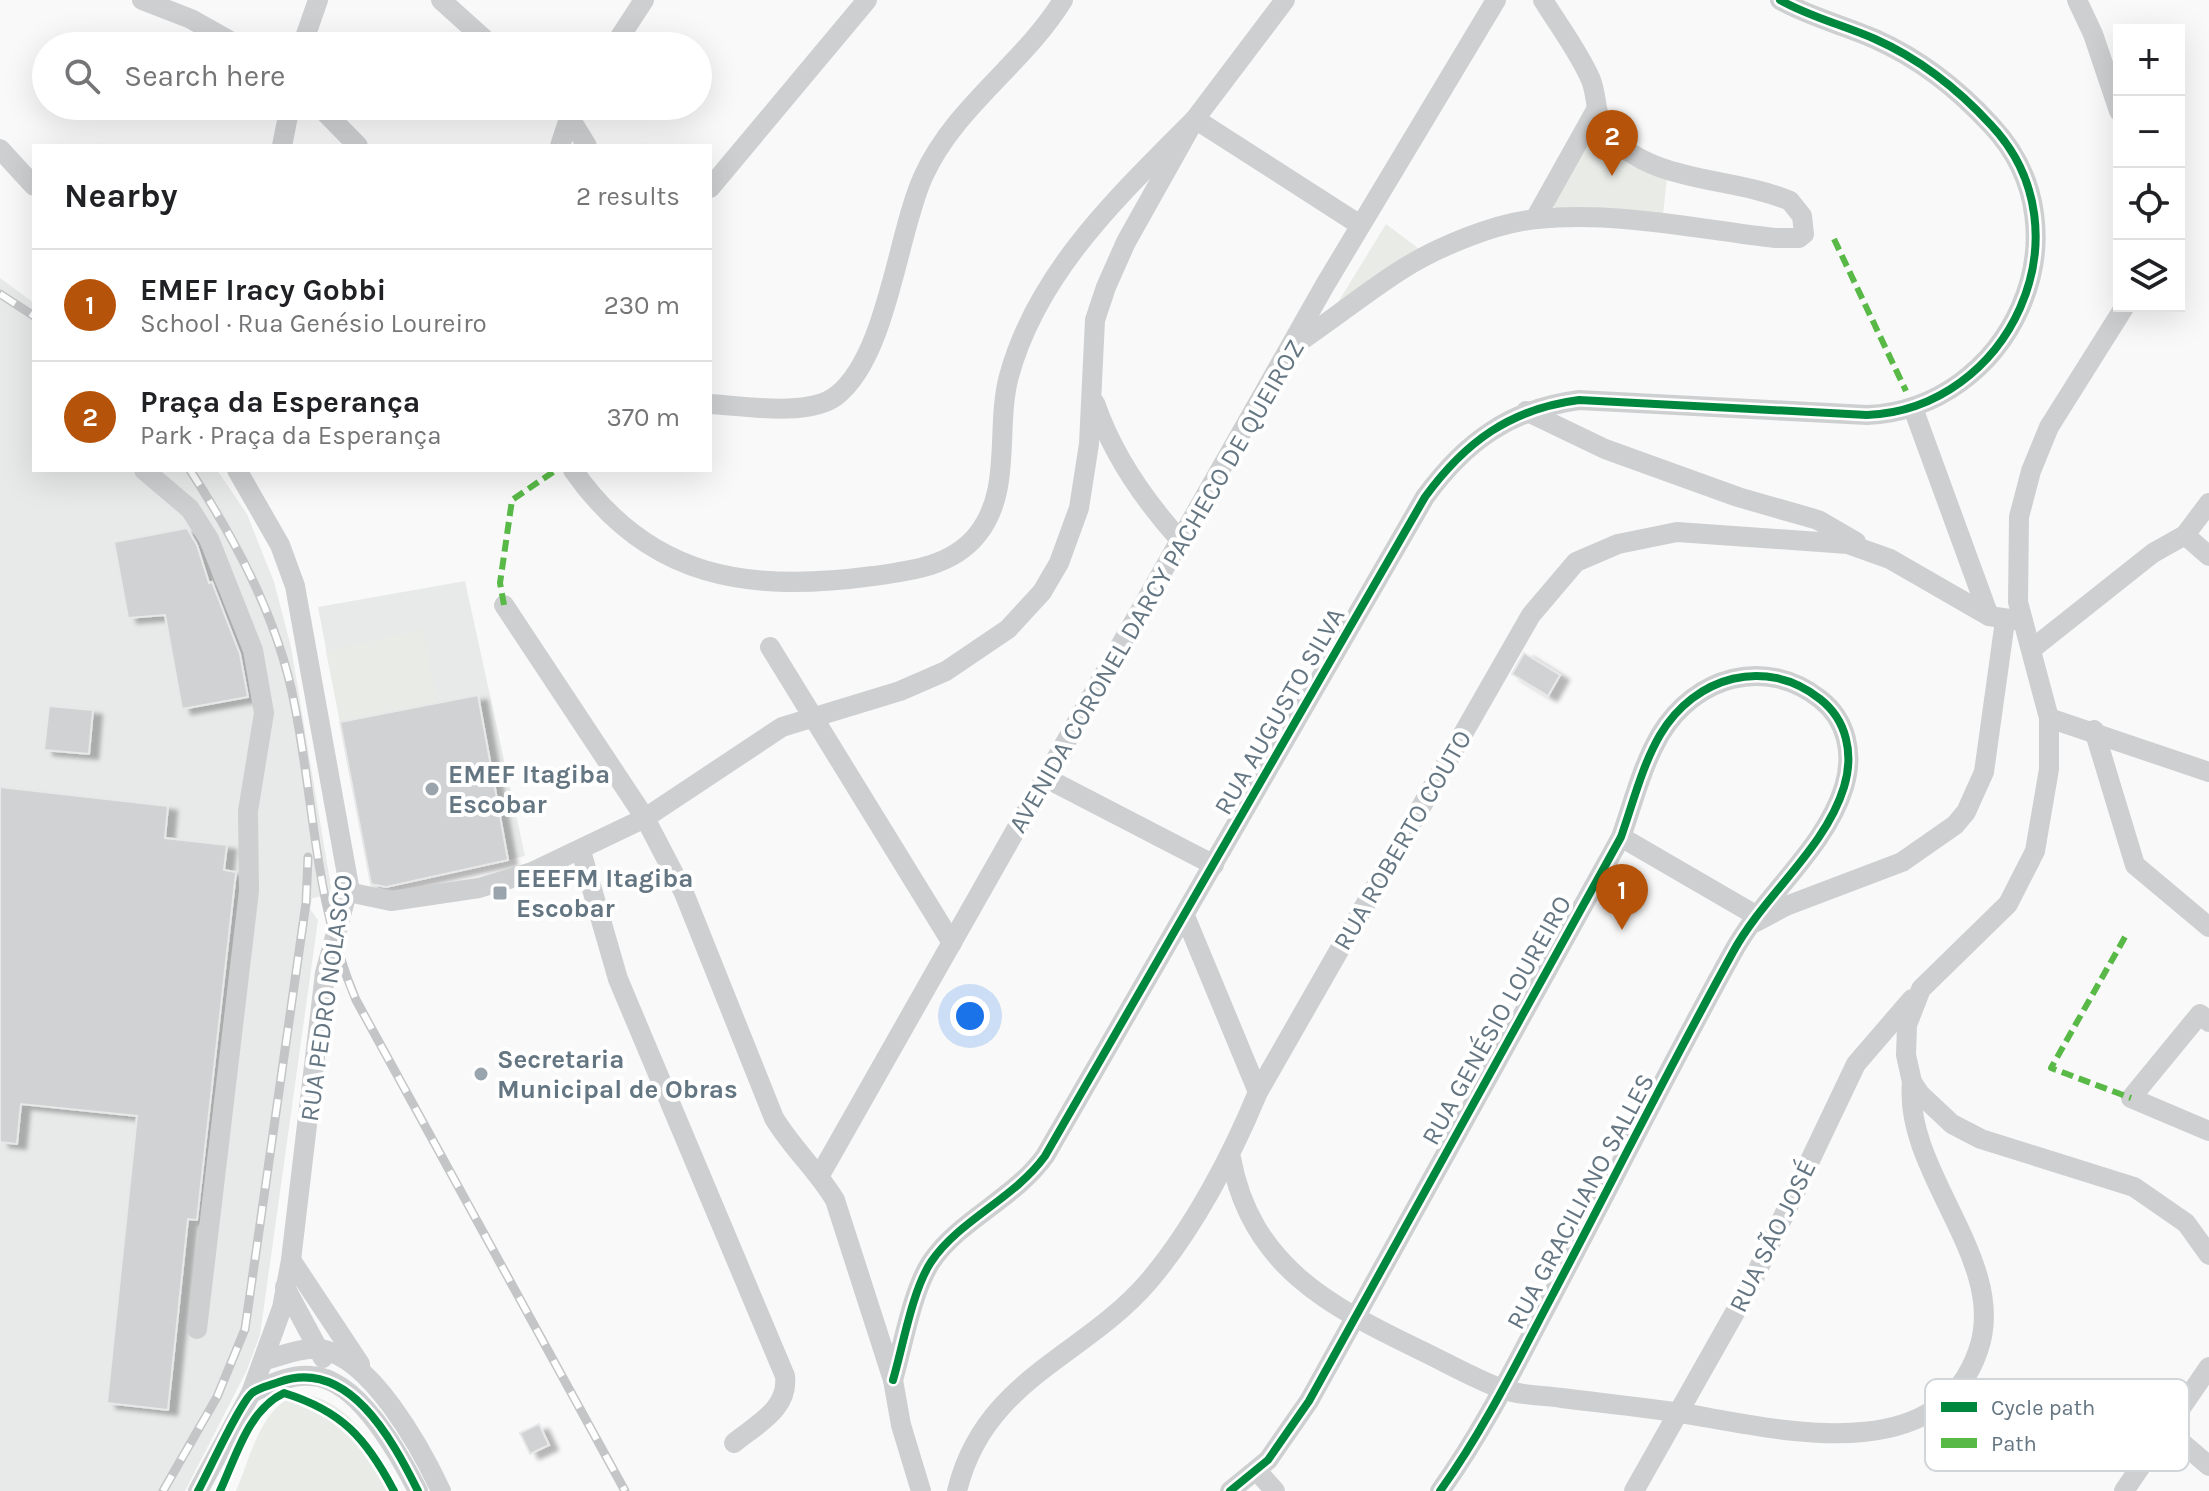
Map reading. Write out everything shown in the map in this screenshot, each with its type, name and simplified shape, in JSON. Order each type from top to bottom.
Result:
[{"type":"street","points":[[142,0],[191,19],[214,32]]},
{"type":"street","points":[[307,32],[318,0]]},
{"type":"street","points":[[441,0],[476,32]]},
{"type":"street","points":[[623,32],[644,0]]},
{"type":"street","points":[[712,186],[867,0]]},
{"type":"street","points":[[712,404],[813,406],[839,394],[873,339],[923,178],[936,153],[954,123],[1063,0]]},
{"type":"street","points":[[574,472],[597,502],[635,538],[658,552],[718,574],[789,585],[841,581],[933,565],[966,547],[980,532],[995,500],[1009,376],[1045,291],[1068,256],[1114,202],[1195,119],[1285,0]]},
{"type":"street","name":"AVENIDA CORONEL DARCY PACHECO DE QUEIROZ","points":[[820,1175],[1360,225],[1380,199],[1496,0]]},
{"type":"street","points":[[1293,346],[1401,270],[1431,254],[1463,239],[1535,219],[1602,219],[1775,238],[1799,238],[1804,234],[1802,216],[1790,201],[1648,161],[1616,141],[1596,110],[1592,82],[1543,0]]},
{"type":"street","points":[[1780,0],[1807,15],[1875,39],[1910,56],[1942,78],[1995,128],[2013,155],[2028,191],[2035,217],[2034,250],[2030,282],[2011,330],[1976,371],[1913,408],[2006,619]]},
{"type":"street","points":[[2077,0],[2093,34],[2114,96]]},
{"type":"street","points":[[1535,219],[1596,110]]},
{"type":"street","points":[[1195,119],[1360,225]]},
{"type":"street","points":[[348,892],[391,901],[444,895],[508,880],[581,851],[645,818],[763,739],[812,715],[879,698],[946,671],[1008,629],[1042,592],[1059,563],[1079,508],[1089,444],[1095,320],[1106,287],[1126,242],[1195,119]]},
{"type":"street","points":[[282,144],[287,120]]},
{"type":"street","points":[[333,120],[356,144]]},
{"type":"street","points":[[560,144],[565,120]]},
{"type":"street","points":[[573,120],[586,144]]},
{"type":"street","points":[[0,149],[32,184]]},
{"type":"street","points":[[1621,837],[1754,921],[1902,862],[1946,832],[1966,812],[1984,772],[2006,619],[2017,586],[2018,537],[2031,471],[2070,390],[2116,327],[2122,312]]},
{"type":"street","points":[[1090,374],[1092,395],[1118,456],[1139,491],[1181,541]]},
{"type":"street","name":"RUA AUGUSTO SILVA","points":[[893,1380],[929,1264],[1036,1168],[1185,916],[1425,497],[1471,444],[1490,429],[1526,411],[1561,402],[1603,399],[1867,415],[1913,408]]},
{"type":"street","points":[[1526,411],[1631,458],[1738,497],[1818,520],[1870,550]]},
{"type":"street","points":[[147,472],[172,491],[203,527],[245,625],[259,669],[264,713],[248,811],[245,852],[249,891],[197,1329]]},
{"type":"street","name":"RUA PEDRO NOLASCO","points":[[198,1491],[266,1360],[285,1287],[291,1260],[325,973],[348,892],[348,869],[295,586],[280,545],[238,472]]},
{"type":"street","points":[[2032,649],[2131,570],[2185,535],[2209,503]]},
{"type":"street","name":"RUA ROBERTO COUTO","points":[[957,1491],[971,1449],[986,1422],[1007,1399],[1150,1280],[1231,1158],[1258,1092],[1531,615],[1576,562],[1618,544],[1677,532],[1836,543],[1870,550],[2006,619]]},
{"type":"street","points":[[2185,535],[2209,556]]},
{"type":"street","points":[[504,605],[645,818],[684,893],[774,1118],[796,1150],[820,1175],[843,1223],[893,1380],[901,1425],[921,1491]]},
{"type":"street","name":"RUA SÃO JOSÉ","points":[[1634,1491],[1751,1284],[1856,1064],[1921,989],[2008,904],[2035,851],[2049,769],[2049,718],[2032,649],[2006,619]]},
{"type":"street","points":[[770,647],[952,943]]},
{"type":"street","name":"RUA GENÉSIO LOUREIRO","points":[[1230,1491],[1257,1471],[1298,1420],[1621,837],[1651,753],[1663,731],[1698,695],[1719,682],[1743,675],[1769,676],[1804,687],[1834,711],[1844,728],[1848,766],[1844,786],[1824,826],[1754,921]]},
{"type":"street","points":[[2049,718],[2094,730],[2209,772]]},
{"type":"street","points":[[2094,730],[2135,865],[2209,927]]},
{"type":"street","points":[[1046,778],[1214,865]]},
{"type":"street","points":[[581,851],[618,979],[785,1376],[786,1393],[781,1404],[734,1443]]},
{"type":"street","points":[[1185,916],[1258,1092]]},
{"type":"street","name":"RUA GRACILIANO SALLES","points":[[1440,1491],[1502,1389],[1754,921]]},
{"type":"street","points":[[1921,989],[1907,1025],[1906,1055],[1912,1082],[1910,1100],[1920,1145],[1967,1248],[1978,1284],[1983,1323],[1979,1351],[1963,1379]]},
{"type":"street","points":[[2204,1018],[2131,1098],[2209,1131]]},
{"type":"street","points":[[1912,1082],[1930,1105],[1952,1124],[1981,1139],[2113,1179],[2154,1198],[2186,1223],[2209,1255]]},
{"type":"street","points":[[1231,1158],[1245,1212],[1271,1253],[1312,1290],[1353,1318],[1502,1389],[1817,1434],[1864,1433],[1925,1413]]},
{"type":"street","points":[[291,1260],[426,1461],[441,1491]]},
{"type":"street","points":[[285,1287],[337,1384]]},
{"type":"street","points":[[266,1360],[318,1349],[354,1364],[374,1384]]},
{"type":"street","points":[[2189,1397],[2209,1367]]},
{"type":"street","points":[[251,1393],[299,1376],[323,1377],[337,1384],[372,1416],[418,1491]]},
{"type":"street","points":[[2189,1449],[2209,1466]]},
{"type":"street","points":[[1257,1471],[1275,1491]]},
{"type":"street","points":[[2124,1491],[2138,1471]]},
{"type":"shaded area","points":[[1588,136],[1630,165],[1667,178],[1663,215],[1557,209],[1552,205]]},
{"type":"shaded area","points":[[1386,224],[1423,252],[1334,309]]},
{"type":"shaded area","points":[[0,278],[32,302],[32,472],[218,472],[247,514],[274,582],[291,647],[331,887],[329,895],[312,898],[310,909],[318,920],[260,1335],[246,1372],[185,1491],[0,1491]]},
{"type":"shaded area","name":"EMEF Itagiba Escobar","points":[[465,581],[525,856],[372,890],[318,607]]},
{"type":"shaded area","points":[[423,629],[437,703],[340,722],[326,651]]},
{"type":"shaded area","points":[[301,1394],[318,1398],[348,1417],[372,1444],[400,1491],[236,1491],[267,1420],[287,1399]]},
{"type":"building","points":[[187,528],[197,545],[209,583],[212,582],[240,654],[248,697],[182,709],[165,615],[128,618],[114,542]]},
{"type":"building","points":[[1524,653],[1560,675],[1548,696],[1512,674]]},
{"type":"building","points":[[478,695],[508,860],[386,887],[371,884],[340,722]]},
{"type":"building","points":[[49,706],[93,710],[89,754],[44,750]]},
{"type":"building","points":[[0,787],[168,806],[165,838],[227,845],[224,870],[236,872],[197,1220],[188,1219],[168,1410],[107,1403],[137,1116],[21,1104],[17,1144],[0,1142]]},
{"type":"building","points":[[539,1424],[549,1445],[530,1454],[520,1433]]},
{"type":"railway","points":[[0,294],[32,315]]},
{"type":"railway","points":[[191,472],[253,582],[287,671],[301,740],[323,890],[342,963],[356,1000],[625,1491]]},
{"type":"railway","points":[[163,1491],[217,1397],[245,1329],[306,903],[308,857]]},
{"type":"marked path","points":[[1834,239],[1906,391]]},
{"type":"marked path","points":[[504,605],[500,583],[512,500],[553,472]]},
{"type":"marked path","points":[[2125,937],[2051,1068],[2131,1098]]},
{"type":"cycle path","points":[[893,1380],[913,1303],[931,1262],[956,1234],[1018,1185],[1045,1156],[1425,497],[1456,460],[1491,431],[1510,420],[1554,404],[1579,400],[1867,415],[1917,405],[1960,382],[1995,349],[2020,308],[2034,262],[2034,215],[2020,168],[1991,125],[1952,87],[1923,66],[1875,39],[1780,0]]},
{"type":"cycle path","points":[[1230,1491],[1268,1460],[1309,1401],[1621,837],[1643,772],[1660,735],[1692,698],[1712,686],[1755,676],[1777,678],[1799,686],[1829,707],[1846,738],[1847,775],[1835,810],[1809,851],[1733,952],[1499,1395],[1440,1491]]},
{"type":"cycle path","points":[[198,1491],[231,1425],[251,1394],[260,1388],[304,1377],[326,1381],[365,1408],[381,1427],[418,1491]]},
{"type":"cycle path","points":[[220,1491],[252,1423],[261,1411],[284,1393],[322,1408],[350,1429],[373,1456],[394,1491]]},
{"type":"place","name":"Praça da Esperança","points":[[1612,176]]},
{"type":"place","name":"EMEF Itagiba Escobar","points":[[432,789]]},
{"type":"place","name":"EEEFM Itagiba Escobar","points":[[500,893]]},
{"type":"place","name":"EMEF Iracy Gobbi","points":[[1622,930]]},
{"type":"place","name":"Secretaria Municipal de Obras","points":[[481,1074]]}]
